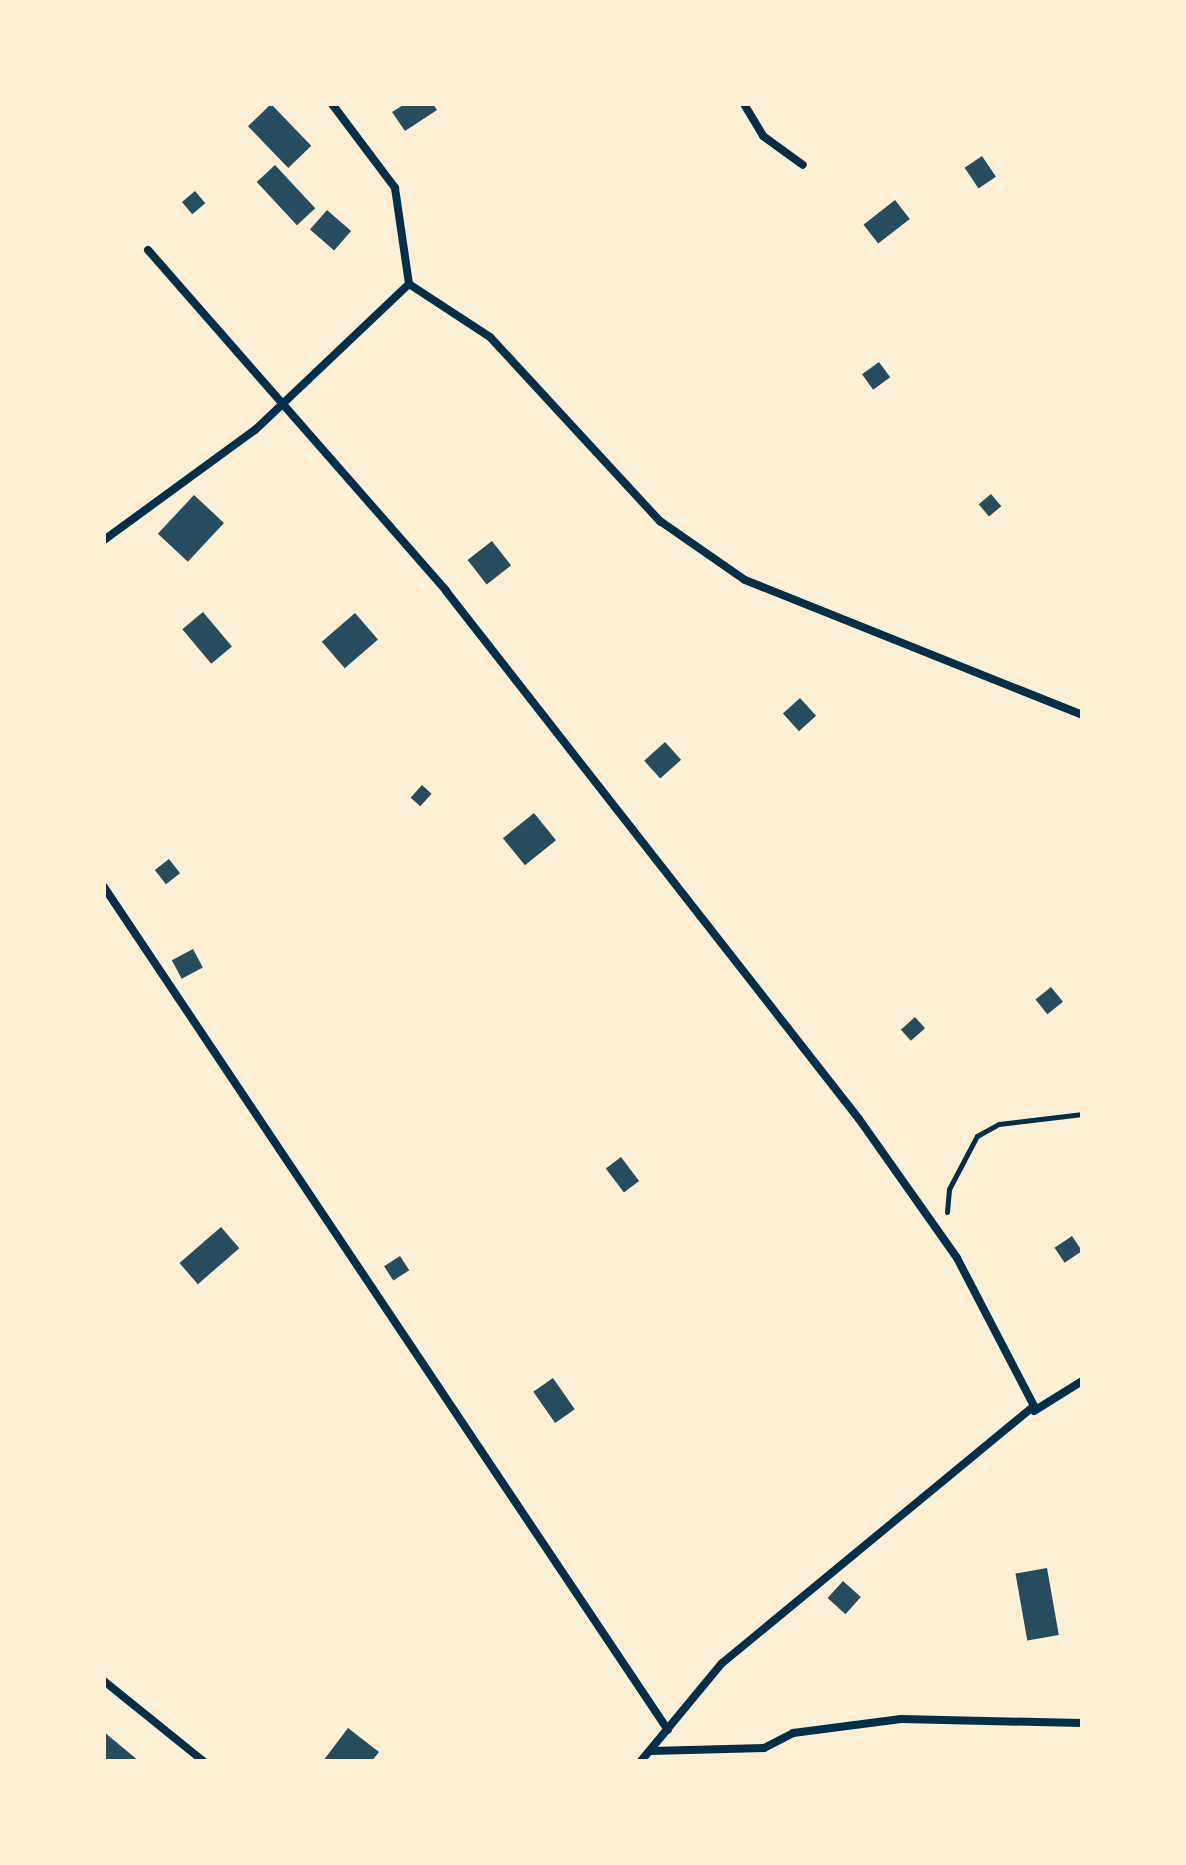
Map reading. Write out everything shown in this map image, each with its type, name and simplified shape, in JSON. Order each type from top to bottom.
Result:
[{"type":"street","points":[[332,104],[395,188],[409,284],[490,337],[660,521],[745,580],[1082,715]]},
{"type":"street","points":[[744,104],[763,136],[803,165]]},
{"type":"street","points":[[148,250],[285,402],[446,591],[859,1119],[945,1241],[1034,1411]]},
{"type":"street","points":[[104,540],[285,402],[409,284]]},
{"type":"street","points":[[104,887],[668,1730]]},
{"type":"street","points":[[641,1761],[722,1663],[811,1583],[1034,1411],[1082,1381]]},
{"type":"street","points":[[104,1681],[203,1761]]},
{"type":"street","points":[[650,1751],[764,1748],[793,1733],[901,1719],[1082,1723]]},
{"type":"path","points":[[945,1241],[949,1189],[977,1136],[999,1124],[1082,1114]]},
{"type":"building","points":[[271,104],[311,146],[288,168],[248,126]]},
{"type":"building","points":[[405,104],[433,104],[437,110],[405,131],[392,112]]},
{"type":"building","points":[[982,156],[996,177],[979,188],[965,168]]},
{"type":"building","points":[[275,165],[315,208],[297,225],[257,182]]},
{"type":"building","points":[[195,191],[205,203],[192,214],[182,202]]},
{"type":"building","points":[[895,200],[910,219],[878,244],[863,225]]},
{"type":"building","points":[[327,210],[351,231],[334,251],[310,230]]},
{"type":"building","points":[[879,362],[890,377],[873,390],[862,374]]},
{"type":"building","points":[[991,494],[1001,506],[989,517],[979,504]]},
{"type":"building","points":[[194,495],[224,523],[188,562],[158,534]]},
{"type":"building","points":[[492,541],[511,565],[487,585],[468,560]]},
{"type":"building","points":[[203,612],[232,646],[211,664],[182,629]]},
{"type":"building","points":[[355,613],[378,639],[345,668],[322,642]]},
{"type":"building","points":[[800,698],[816,716],[799,731],[783,713]]},
{"type":"building","points":[[665,742],[681,760],[660,779],[644,761]]},
{"type":"building","points":[[422,785],[432,794],[420,806],[411,798]]},
{"type":"building","points":[[534,813],[556,840],[525,865],[503,838]]},
{"type":"building","points":[[169,859],[180,873],[166,884],[155,870]]},
{"type":"building","points":[[193,949],[203,968],[182,979],[172,960]]},
{"type":"building","points":[[1051,987],[1063,1002],[1047,1014],[1035,1000]]},
{"type":"building","points":[[915,1017],[925,1028],[911,1041],[901,1030]]},
{"type":"building","points":[[621,1157],[639,1181],[624,1192],[606,1168]]},
{"type":"building","points":[[221,1227],[239,1248],[198,1284],[179,1263]]},
{"type":"building","points":[[1072,1236],[1082,1251],[1065,1263],[1055,1248]]},
{"type":"building","points":[[400,1256],[409,1270],[393,1281],[384,1266]]},
{"type":"building","points":[[553,1378],[575,1409],[555,1423],[533,1392]]},
{"type":"building","points":[[1047,1568],[1059,1635],[1027,1641],[1015,1574]]},
{"type":"building","points":[[843,1581],[861,1597],[845,1614],[828,1598]]},
{"type":"building","points":[[348,1728],[379,1752],[372,1761],[323,1761]]},
{"type":"building","points":[[104,1732],[139,1761],[104,1761]]}]
